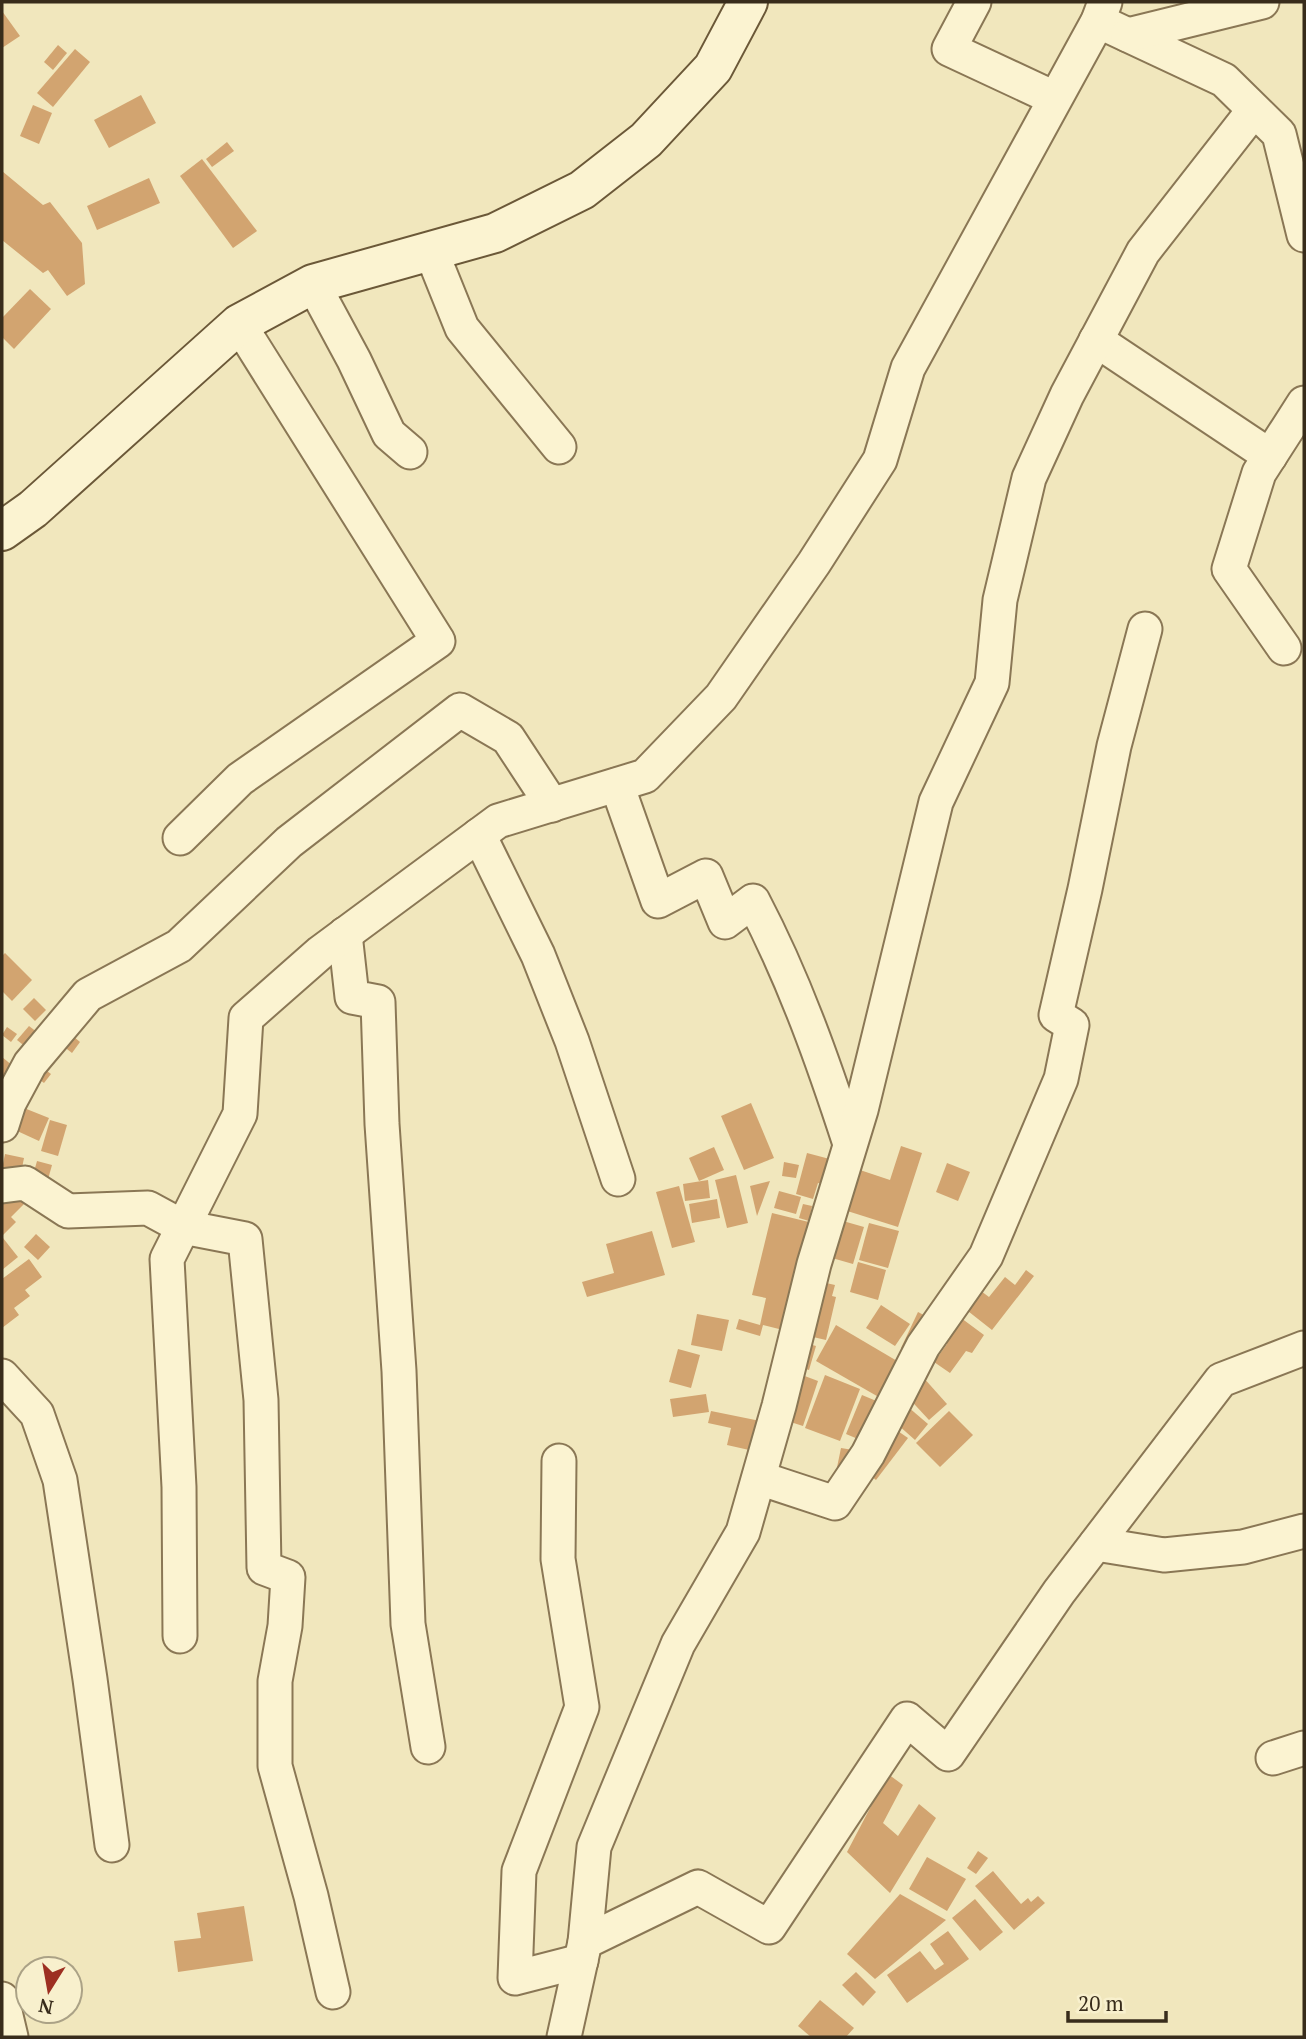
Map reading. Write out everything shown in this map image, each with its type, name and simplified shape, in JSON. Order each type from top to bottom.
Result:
[{"type":"street","points":[[2,531],[33,509],[239,324],[313,284],[495,233],[582,190],[646,140],[713,68],[748,2]]},
{"type":"street","points":[[974,2],[949,49],[1054,99]]},
{"type":"street","points":[[1128,35],[1262,2]]},
{"type":"street","points":[[180,1636],[179,1486],[167,1259],[240,1114],[246,1018],[345,933],[498,821],[645,776],[721,696],[814,563],[880,460],[908,368],[1102,11],[1128,35],[1224,80],[1279,134],[1304,235]]},
{"type":"street","points":[[564,2037],[583,1951],[594,1847],[678,1644],[743,1532],[779,1406],[814,1264],[850,1144],[936,802],[992,683],[999,600],[1029,478],[1067,395],[1143,253],[1254,110]]},
{"type":"street","points":[[431,251],[462,328],[559,447]]},
{"type":"street","points":[[313,284],[354,360],[389,434],[410,452]]},
{"type":"street","points":[[180,838],[240,779],[438,641],[239,324]]},
{"type":"street","points":[[1096,341],[1270,456]]},
{"type":"street","points":[[1284,648],[1229,569],[1259,473],[1304,403]]},
{"type":"street","points":[[759,1478],[835,1503],[868,1454],[923,1346],[985,1256],[1061,1079],[1072,1025],[1056,1015],[1114,746],[1146,629]]},
{"type":"street","points":[[2,1125],[9,1103],[30,1064],[88,995],[179,946],[289,842],[460,710],[508,738],[552,805]]},
{"type":"street","points":[[617,785],[658,901],[706,876],[725,922],[753,901],[772,937],[820,1052],[850,1144]]},
{"type":"street","points":[[479,835],[538,955],[572,1041],[618,1178]]},
{"type":"street","points":[[345,933],[352,997],[378,1002],[382,1124],[399,1371],[408,1624],[428,1747]]},
{"type":"street","points":[[2,1186],[25,1183],[68,1211],[148,1209],[183,1227],[245,1239],[261,1400],[264,1568],[288,1577],[285,1626],[275,1681],[275,1766],[311,1896],[333,1992]]},
{"type":"street","points":[[559,1461],[558,1559],[582,1707],[519,1871],[515,1978],[583,1951],[698,1887],[769,1927],[907,1719],[948,1754],[1059,1592],[1221,1380],[1304,1348]]},
{"type":"street","points":[[2,1376],[37,1414],[60,1480],[112,1845]]},
{"type":"street","points":[[1096,1544],[1164,1555],[1243,1547],[1304,1531]]},
{"type":"street","points":[[1273,1758],[1304,1748]]},
{"type":"street","points":[[2,1999],[11,2037]]},
{"type":"building","points":[[2,11],[20,36],[2,48]]},
{"type":"building","points":[[58,45],[67,53],[53,70],[44,62]]},
{"type":"building","points":[[75,49],[90,62],[53,107],[37,93]]},
{"type":"building","points":[[141,95],[156,123],[109,148],[94,120]]},
{"type":"building","points":[[33,105],[52,113],[39,144],[20,136]]},
{"type":"building","points":[[227,142],[234,151],[212,167],[206,159]]},
{"type":"building","points":[[202,159],[257,231],[233,248],[180,176]]},
{"type":"building","points":[[2,171],[43,205],[50,202],[82,243],[85,284],[67,296],[48,270],[43,273],[2,240]]},
{"type":"building","points":[[149,178],[160,203],[97,230],[87,206]]},
{"type":"building","points":[[30,289],[51,309],[14,349],[2,337],[2,318]]},
{"type":"building","points":[[5,953],[32,980],[12,1001],[2,991],[2,956]]},
{"type":"building","points":[[34,998],[46,1010],[35,1021],[23,1009]]},
{"type":"building","points":[[29,1026],[46,1039],[27,1048],[17,1040]]},
{"type":"building","points":[[7,1027],[17,1034],[11,1042],[2,1035]]},
{"type":"building","points":[[67,1031],[80,1042],[72,1053],[58,1042]]},
{"type":"building","points":[[2,1057],[18,1070],[2,1091]]},
{"type":"building","points":[[39,1065],[51,1074],[44,1083],[32,1074]]},
{"type":"building","points":[[751,1103],[774,1158],[744,1170],[721,1116]]},
{"type":"building","points":[[24,1108],[49,1118],[39,1141],[15,1130]]},
{"type":"building","points":[[50,1120],[67,1125],[58,1156],[41,1151]]},
{"type":"building","points":[[901,1146],[922,1153],[898,1227],[841,1209],[854,1168],[890,1180]]},
{"type":"building","points":[[714,1147],[724,1170],[699,1181],[689,1158]]},
{"type":"building","points":[[807,1153],[841,1162],[834,1187],[818,1183],[813,1199],[796,1194]]},
{"type":"building","points":[[5,1154],[24,1158],[21,1173],[2,1169]]},
{"type":"building","points":[[37,1161],[52,1165],[47,1183],[32,1179]]},
{"type":"building","points":[[784,1162],[799,1165],[796,1178],[782,1176]]},
{"type":"building","points":[[947,1163],[970,1172],[958,1201],[936,1192]]},
{"type":"building","points":[[736,1175],[748,1223],[727,1228],[715,1180]]},
{"type":"building","points":[[708,1180],[710,1198],[685,1201],[683,1184]]},
{"type":"building","points":[[770,1181],[757,1216],[750,1186]]},
{"type":"building","points":[[679,1186],[695,1242],[672,1248],[656,1192]]},
{"type":"building","points":[[779,1191],[801,1197],[796,1214],[774,1208]]},
{"type":"building","points":[[15,1195],[24,1204],[11,1217],[16,1222],[2,1236],[2,1197]]},
{"type":"building","points":[[717,1199],[720,1218],[692,1223],[689,1204]]},
{"type":"building","points":[[803,1204],[812,1206],[809,1221],[799,1218]]},
{"type":"building","points":[[772,1213],[821,1225],[795,1333],[763,1325],[760,1336],[736,1329],[739,1319],[760,1325],[766,1298],[752,1295]]},
{"type":"building","points":[[836,1219],[864,1227],[853,1264],[825,1256]]},
{"type":"building","points":[[869,1223],[899,1231],[888,1268],[859,1260]]},
{"type":"building","points":[[652,1231],[665,1275],[587,1297],[582,1282],[614,1273],[606,1244]]},
{"type":"building","points":[[36,1234],[50,1247],[38,1260],[24,1247]]},
{"type":"building","points":[[3,1238],[18,1257],[2,1270],[2,1240]]},
{"type":"building","points":[[29,1259],[42,1277],[25,1290],[30,1296],[14,1308],[19,1315],[2,1328],[2,1279]]},
{"type":"building","points":[[858,1262],[886,1270],[878,1300],[850,1292]]},
{"type":"building","points":[[1026,1270],[1034,1276],[992,1330],[959,1304],[973,1285],[989,1297],[1005,1277],[1015,1285]]},
{"type":"building","points":[[813,1280],[835,1285],[832,1296],[836,1297],[826,1340],[800,1334]]},
{"type":"building","points":[[881,1305],[910,1324],[895,1346],[866,1328]]},
{"type":"building","points":[[918,1312],[933,1320],[916,1355],[901,1348]]},
{"type":"building","points":[[697,1314],[729,1320],[722,1351],[691,1345]]},
{"type":"building","points":[[957,1315],[984,1335],[972,1353],[966,1351],[950,1373],[934,1362],[947,1344],[941,1337]]},
{"type":"building","points":[[836,1325],[909,1368],[889,1403],[816,1361]]},
{"type":"building","points":[[802,1342],[816,1346],[809,1370],[795,1366]]},
{"type":"building","points":[[678,1349],[700,1355],[691,1388],[669,1382]]},
{"type":"building","points":[[794,1372],[818,1381],[803,1426],[778,1418]]},
{"type":"building","points":[[825,1375],[860,1389],[840,1441],[805,1428]]},
{"type":"building","points":[[922,1376],[947,1404],[929,1420],[904,1393]]},
{"type":"building","points":[[706,1394],[709,1412],[673,1417],[670,1399]]},
{"type":"building","points":[[862,1395],[886,1405],[858,1439],[846,1434]]},
{"type":"building","points":[[901,1401],[928,1424],[915,1440],[888,1416]]},
{"type":"building","points":[[711,1411],[765,1422],[758,1452],[727,1445],[731,1428],[708,1423]]},
{"type":"building","points":[[949,1411],[973,1435],[940,1467],[916,1443]]},
{"type":"building","points":[[892,1427],[908,1438],[876,1480],[861,1468]]},
{"type":"building","points":[[841,1448],[853,1450],[834,1482]]},
{"type":"building","points":[[888,1774],[903,1785],[883,1823],[898,1836],[919,1804],[936,1818],[890,1893],[847,1852]]},
{"type":"building","points":[[978,1851],[988,1858],[976,1874],[967,1868]]},
{"type":"building","points":[[927,1857],[966,1879],[947,1911],[909,1889]]},
{"type":"building","points":[[993,1871],[1021,1904],[1028,1898],[1031,1902],[1038,1896],[1045,1903],[1014,1930],[975,1886]]},
{"type":"building","points":[[900,1894],[946,1920],[875,1979],[847,1954]]},
{"type":"building","points":[[975,1899],[1003,1932],[980,1951],[952,1918]]},
{"type":"building","points":[[244,1906],[253,1961],[178,1972],[174,1941],[201,1938],[197,1913]]},
{"type":"building","points":[[948,1931],[969,1959],[907,2003],[887,1975],[920,1951],[935,1970],[944,1964],[930,1944]]},
{"type":"building","points":[[856,1972],[876,1992],[863,2006],[842,1985]]},
{"type":"building","points":[[820,2000],[854,2028],[846,2037],[811,2037],[798,2026]]}]
